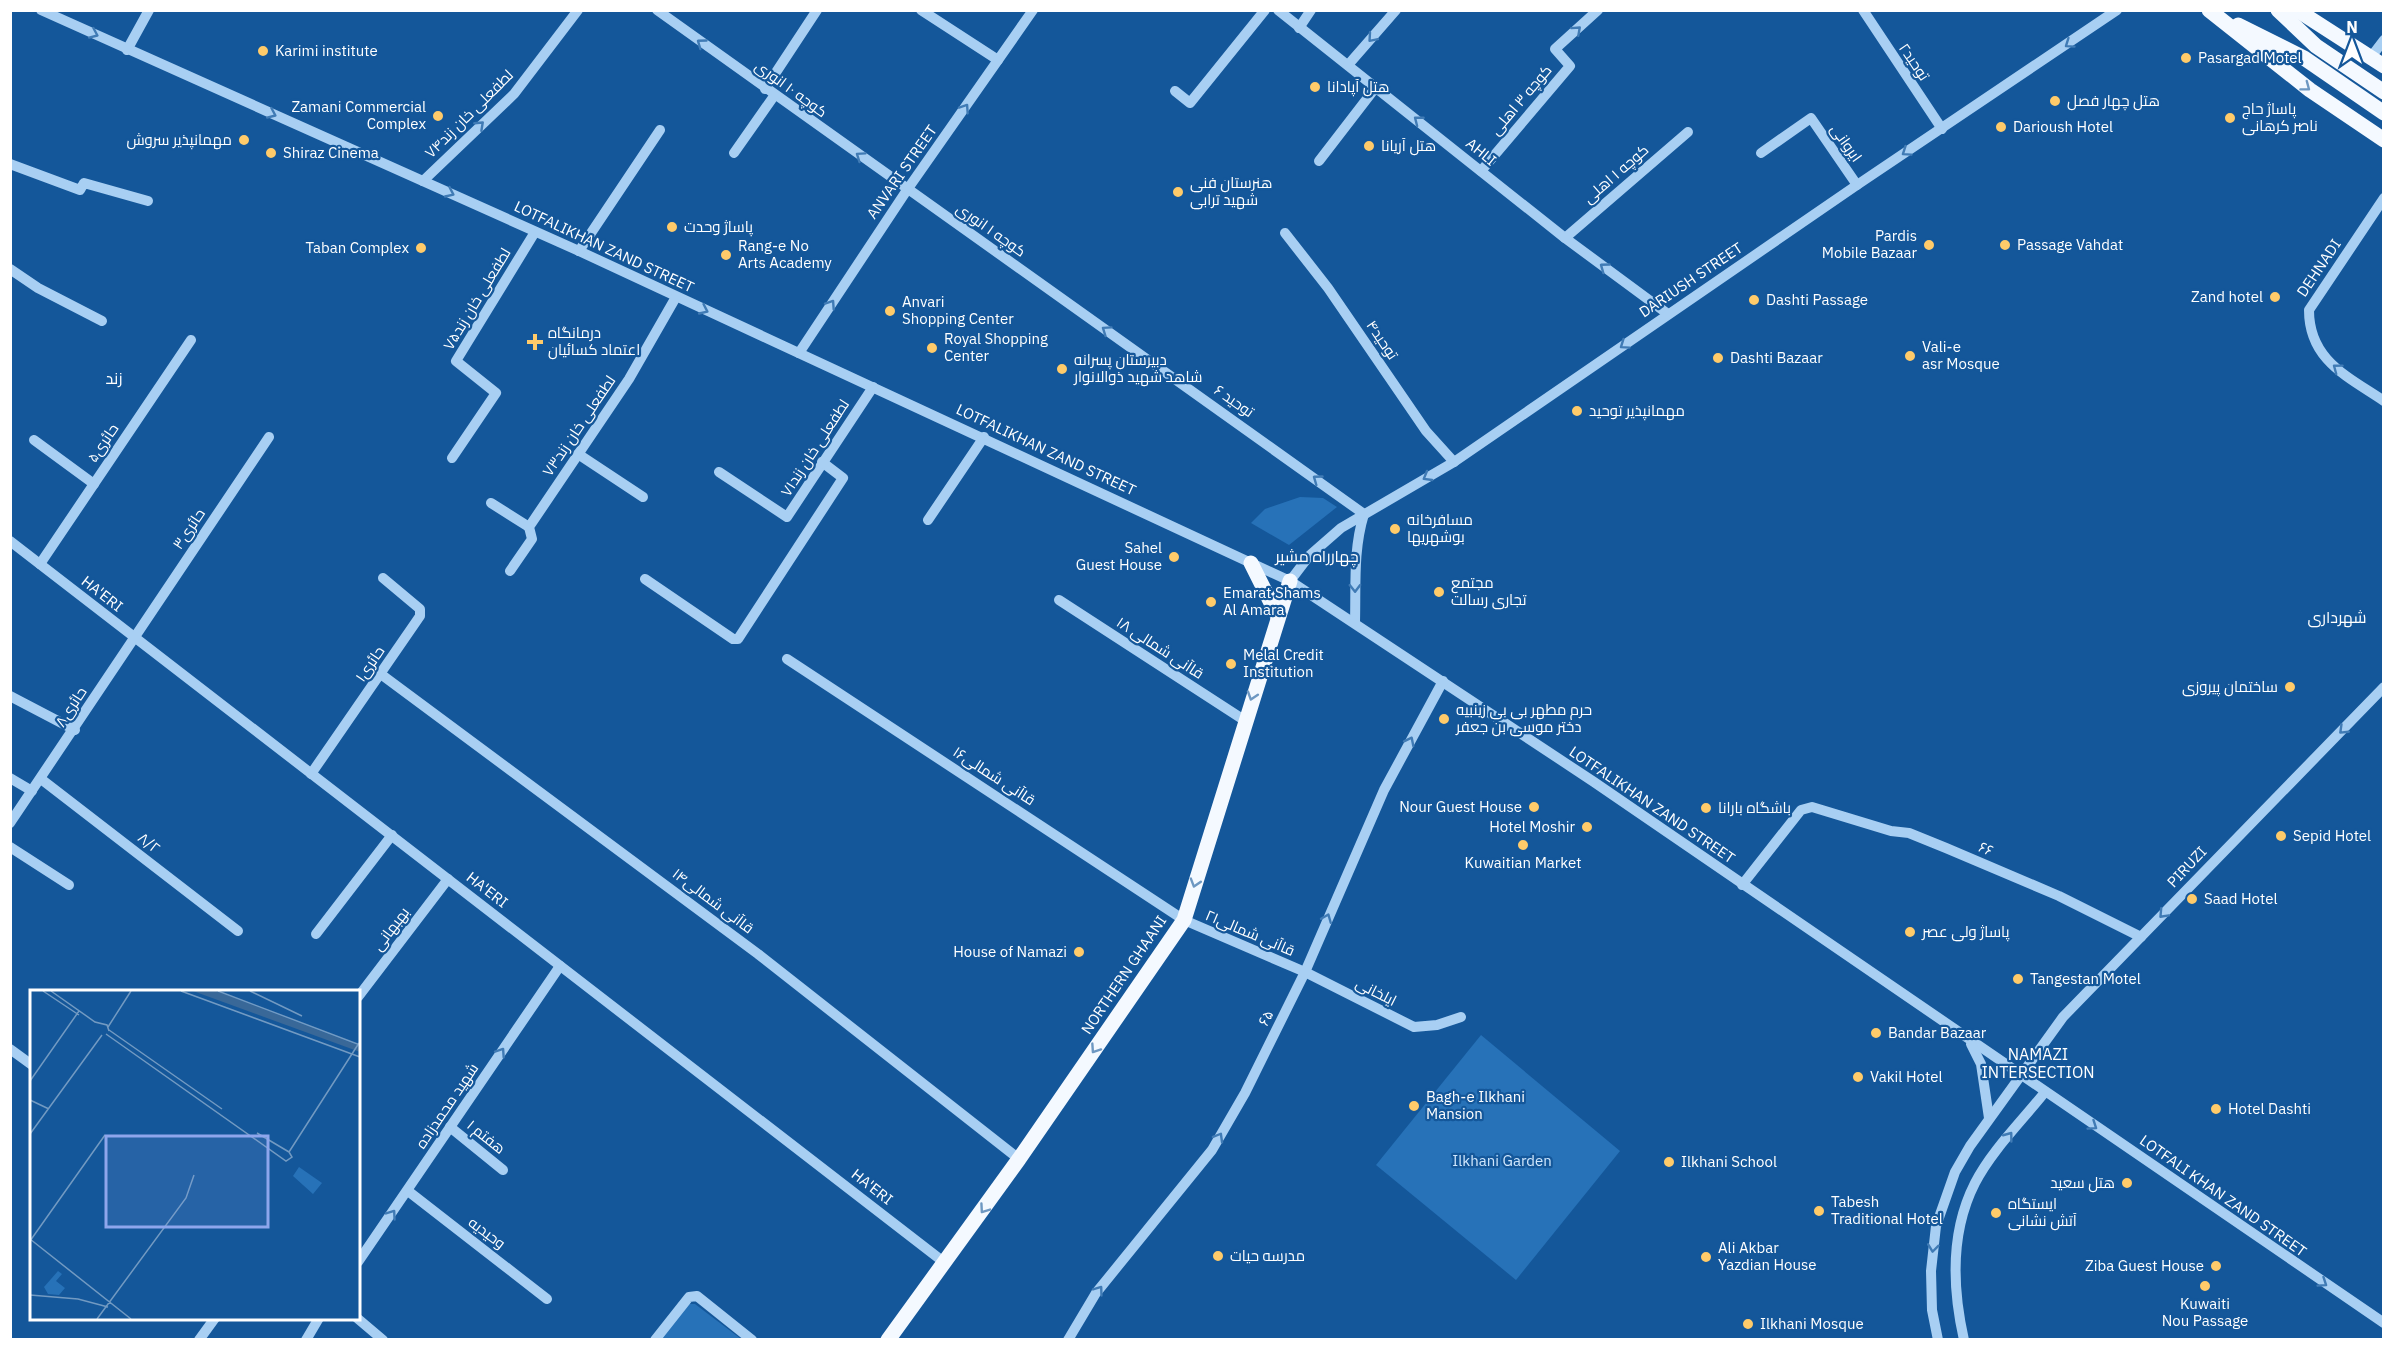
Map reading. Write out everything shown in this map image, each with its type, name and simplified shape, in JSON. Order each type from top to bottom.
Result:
[{"type":"main road","points":[[2278,10],[2316,46],[2384,92]]},
{"type":"main road","points":[[2297,10],[2377,62]]},
{"type":"main road","points":[[2210,11],[2304,58],[2384,113]]},
{"type":"main road","points":[[2210,11],[2310,90],[2384,140]]},
{"type":"main road","points":[[1251,562],[1278,617]]},
{"type":"main road","name":"NORTHERN GHAANI","points":[[888,1340],[1019,1159],[1184,920],[1244,720],[1290,581]]},
{"type":"street","name":"LOTFALIKHAN ZAND STREET","points":[[41,10],[579,251],[1290,581],[1355,621],[2021,1076]]},
{"type":"street","points":[[127,50],[149,10]]},
{"type":"street","name":"لطفعلی خان زند۷۴","points":[[423,181],[514,94],[579,10]]},
{"type":"street","name":"کوچه ۱۰ انوری","points":[[657,10],[907,190]]},
{"type":"street","points":[[734,153],[817,10]]},
{"type":"street","points":[[921,10],[998,60]]},
{"type":"street","name":"ANVARI STREET","points":[[799,353],[907,190],[1033,10]]},
{"type":"street","points":[[1175,91],[1190,104],[1265,10]]},
{"type":"street","name":"AHLI","points":[[1278,10],[1565,238],[1668,314]]},
{"type":"street","points":[[1299,28],[1311,10]]},
{"type":"street","points":[[1348,65],[1396,10]]},
{"type":"street","name":"کوچه ۳ اهلی","points":[[1481,171],[1570,66],[1556,49],[1598,10]]},
{"type":"street","name":"توحید۲","points":[[1863,10],[1942,129]]},
{"type":"street","name":"DARIUSH STREET","points":[[1290,581],[1309,556],[1341,528],[1454,462],[2116,10]]},
{"type":"street","points":[[2377,62],[2384,40]]},
{"type":"street","points":[[1319,161],[1376,87]]},
{"type":"street","name":"ایروانی","points":[[1761,153],[1811,118],[1857,185]]},
{"type":"street","points":[[579,251],[660,130]]},
{"type":"street","name":"کوچه ۱ اهلی","points":[[1565,238],[1688,132]]},
{"type":"street","points":[[10,164],[81,190],[84,183],[148,201]]},
{"type":"street","name":"کوچه ۱ انوری","points":[[907,190],[1056,296]]},
{"type":"street","name":"DEHNADI","points":[[2384,198],[2309,309],[2309,322],[2313,342],[2324,358],[2384,401]]},
{"type":"street","name":"لطفعلی خان زند۷۵","points":[[452,458],[496,393],[456,361],[535,232]]},
{"type":"street","name":"توحید۴","points":[[1286,233],[1328,288],[1426,431],[1454,462]]},
{"type":"street","points":[[10,269],[38,288],[102,321]]},
{"type":"street","name":"۶ توحید","points":[[1056,296],[1249,430],[1364,514]]},
{"type":"street","name":"لطفعلی خان زند۷۳","points":[[510,571],[532,539],[529,527],[629,379],[676,297]]},
{"type":"street","name":"حائری۵","points":[[40,564],[191,339]]},
{"type":"street","name":"لطفعلی خان زند۷۱","points":[[719,472],[787,517],[873,387]]},
{"type":"street","name":"حائری۳","points":[[134,638],[269,437]]},
{"type":"street","points":[[928,520],[984,437]]},
{"type":"street","points":[[34,440],[94,484]]},
{"type":"street","points":[[578,454],[643,497]]},
{"type":"street","points":[[645,579],[733,639],[738,639],[843,478],[822,462]]},
{"type":"street","points":[[490,503],[529,527]]},
{"type":"street","points":[[1355,621],[1357,537],[1364,514]]},
{"type":"street","name":"HA'ERI","points":[[10,541],[945,1263]]},
{"type":"street","name":"حائری۱","points":[[311,774],[382,675],[421,613],[383,578]]},
{"type":"street","name":"۱۸ قاآنی شمالی","points":[[1059,600],[1244,720]]},
{"type":"street","name":"حائری۸","points":[[10,823],[75,730],[134,638]]},
{"type":"street","name":"قاآنی شمالی۱۶","points":[[787,659],[1184,920]]},
{"type":"street","name":"قاآنی شمالی۱۴","points":[[382,675],[758,954],[1019,1159]]},
{"type":"street","name":"۶۵","points":[[1068,1340],[1101,1287],[1212,1150],[1245,1093],[1305,972],[1380,800],[1443,681]]},
{"type":"street","name":"PIRUZI","points":[[1938,1340],[1932,1310],[1931,1271],[1936,1226],[1955,1172],[1989,1118],[2063,1017],[2384,687]]},
{"type":"street","points":[[10,696],[75,730]]},
{"type":"street","points":[[10,778],[32,791]]},
{"type":"street","name":"۸/۲","points":[[41,779],[238,931]]},
{"type":"street","name":"۶۶","points":[[1742,885],[1801,810],[1812,807],[1891,831],[1909,833],[2059,896],[2141,937]]},
{"type":"street","points":[[316,934],[392,835]]},
{"type":"street","points":[[10,847],[69,885]]},
{"type":"street","name":"بهبهانی","points":[[360,994],[448,879]]},
{"type":"street","name":"قاآنی شمالی۲۱","points":[[1184,920],[1305,972]]},
{"type":"street","name":"شهید محمدزاده","points":[[360,1259],[560,966]]},
{"type":"street","name":"ایلخانی","points":[[1305,972],[1414,1026],[1437,1025],[1461,1017]]},
{"type":"street","points":[[1970,1041],[1981,1064],[1989,1118]]},
{"type":"street","points":[[10,1050],[30,1064]]},
{"type":"street","name":"LOTFALI KHAN ZAND STREET","points":[[2021,1076],[2384,1323]]},
{"type":"street","points":[[1964,1340],[1955,1285],[1956,1237],[1976,1181],[2045,1092]]},
{"type":"street","name":"هفتم ۱","points":[[450,1127],[503,1170]]},
{"type":"street","points":[[1955,1172],[1976,1181]]},
{"type":"street","name":"وحیدیه","points":[[408,1191],[547,1299]]},
{"type":"street","points":[[655,1340],[689,1297],[697,1296],[753,1340]]},
{"type":"street","points":[[199,1340],[214,1320]]},
{"type":"street","points":[[306,1340],[319,1320]]},
{"type":"street","points":[[359,1320],[383,1340]]},
{"type":"green space","points":[[1300,497],[1323,498],[1337,507],[1289,545],[1251,523],[1265,509]]},
{"type":"green space","name":"Ilkhani Garden","points":[[1481,1035],[1620,1151],[1516,1280],[1376,1165]]},
{"type":"green space","points":[[688,1304],[695,1304],[741,1339],[660,1340]]},
{"type":"place","name":"Karimi institute","points":[[263,51]]},
{"type":"place","name":"Pasargad Motel","points":[[2186,58]]},
{"type":"place","name":"هتل آپادانا","points":[[1315,87]]},
{"type":"place","name":"هتل چهار فصل","points":[[2055,101]]},
{"type":"place","name":"Zamani Commercial Complex","points":[[438,116]]},
{"type":"place","name":"پاساژ حاج ناصر کرهانی","points":[[2230,118]]},
{"type":"place","name":"Darioush Hotel","points":[[2001,127]]},
{"type":"place","name":"مهمانپذیر سروش","points":[[244,140]]},
{"type":"place","name":"هتل آریانا","points":[[1369,146]]},
{"type":"place","name":"Shiraz Cinema","points":[[271,153]]},
{"type":"place","name":"هنرستان فنی شهید ترابی","points":[[1178,192]]},
{"type":"place","name":"پاساژ وحدت","points":[[672,227]]},
{"type":"place","name":"Pardis Mobile Bazaar","points":[[1929,245]]},
{"type":"place","name":"Passage Vahdat","points":[[2005,245]]},
{"type":"place","name":"Taban Complex","points":[[421,248]]},
{"type":"place","name":"Rang-e No Arts Academy","points":[[726,255]]},
{"type":"place","name":"Zand hotel","points":[[2275,297]]},
{"type":"place","name":"Dashti Passage","points":[[1754,300]]},
{"type":"place","name":"Anvari Shopping Center","points":[[890,311]]},
{"type":"place","name":"درمانگاه اعتماد کسائیان","points":[[535,342]]},
{"type":"place","name":"Royal Shopping Center","points":[[932,348]]},
{"type":"place","name":"Vali-e asr Mosque","points":[[1910,356]]},
{"type":"place","name":"Dashti Bazaar","points":[[1718,358]]},
{"type":"place","name":"دبیرستان پسرانه شاهد شهید ذوالانوار","points":[[1062,369]]},
{"type":"place","name":"مهمانپذیر توحید","points":[[1577,411]]},
{"type":"place","name":"مسافرخانه بوشهریها","points":[[1395,529]]},
{"type":"place","name":"Sahel Guest House","points":[[1174,557]]},
{"type":"place","name":"مجتمع تجاری رسالت","points":[[1439,592]]},
{"type":"place","name":"Emarat Shams Al Amara","points":[[1211,602]]},
{"type":"place","name":"Melal Credit Institution","points":[[1231,664]]},
{"type":"place","name":"ساختمان پیروزی","points":[[2290,687]]},
{"type":"place","name":"حرم مطهر بی بی زینبیه دختر موسی بن جعفر","points":[[1444,719]]},
{"type":"place","name":"Nour Guest House","points":[[1534,807]]},
{"type":"place","name":"باشگاه بارانا","points":[[1706,808]]},
{"type":"place","name":"Hotel Moshir","points":[[1587,827]]},
{"type":"place","name":"Sepid Hotel","points":[[2281,836]]},
{"type":"place","name":"Kuwaitian Market","points":[[1523,845]]},
{"type":"place","name":"Saad Hotel","points":[[2192,899]]},
{"type":"place","name":"پاساژ ولی عصر","points":[[1910,932]]},
{"type":"place","name":"House of Namazi","points":[[1079,952]]},
{"type":"place","name":"Tangestan Motel","points":[[2018,979]]},
{"type":"place","name":"Bandar Bazaar","points":[[1876,1033]]},
{"type":"place","name":"Vakil Hotel","points":[[1858,1077]]},
{"type":"place","name":"Bagh-e Ilkhani Mansion","points":[[1414,1106]]},
{"type":"place","name":"Hotel Dashti","points":[[2216,1109]]},
{"type":"place","name":"Ilkhani School","points":[[1669,1162]]},
{"type":"place","name":"هتل سعيد","points":[[2127,1183]]},
{"type":"place","name":"Tabesh Traditional Hotel","points":[[1819,1211]]},
{"type":"place","name":"ایستگاه آتش نشانی","points":[[1996,1213]]},
{"type":"place","name":"مدرسه حیات","points":[[1218,1256]]},
{"type":"place","name":"Ali Akbar Yazdian House","points":[[1706,1257]]},
{"type":"place","name":"Ziba Guest House","points":[[2216,1266]]},
{"type":"place","name":"Kuwaiti Nou Passage","points":[[2205,1286]]},
{"type":"place","name":"Ilkhani Mosque","points":[[1748,1324]]},
{"type":"district","name":"زند","points":[[114,378]]},
{"type":"district","name":"چهارراه مشیر","points":[[1317,556]]},
{"type":"district","name":"شهرداری","points":[[2337,617]]},
{"type":"district","name":"NAMAZI INTERSECTION","points":[[2038,1063]]}]
